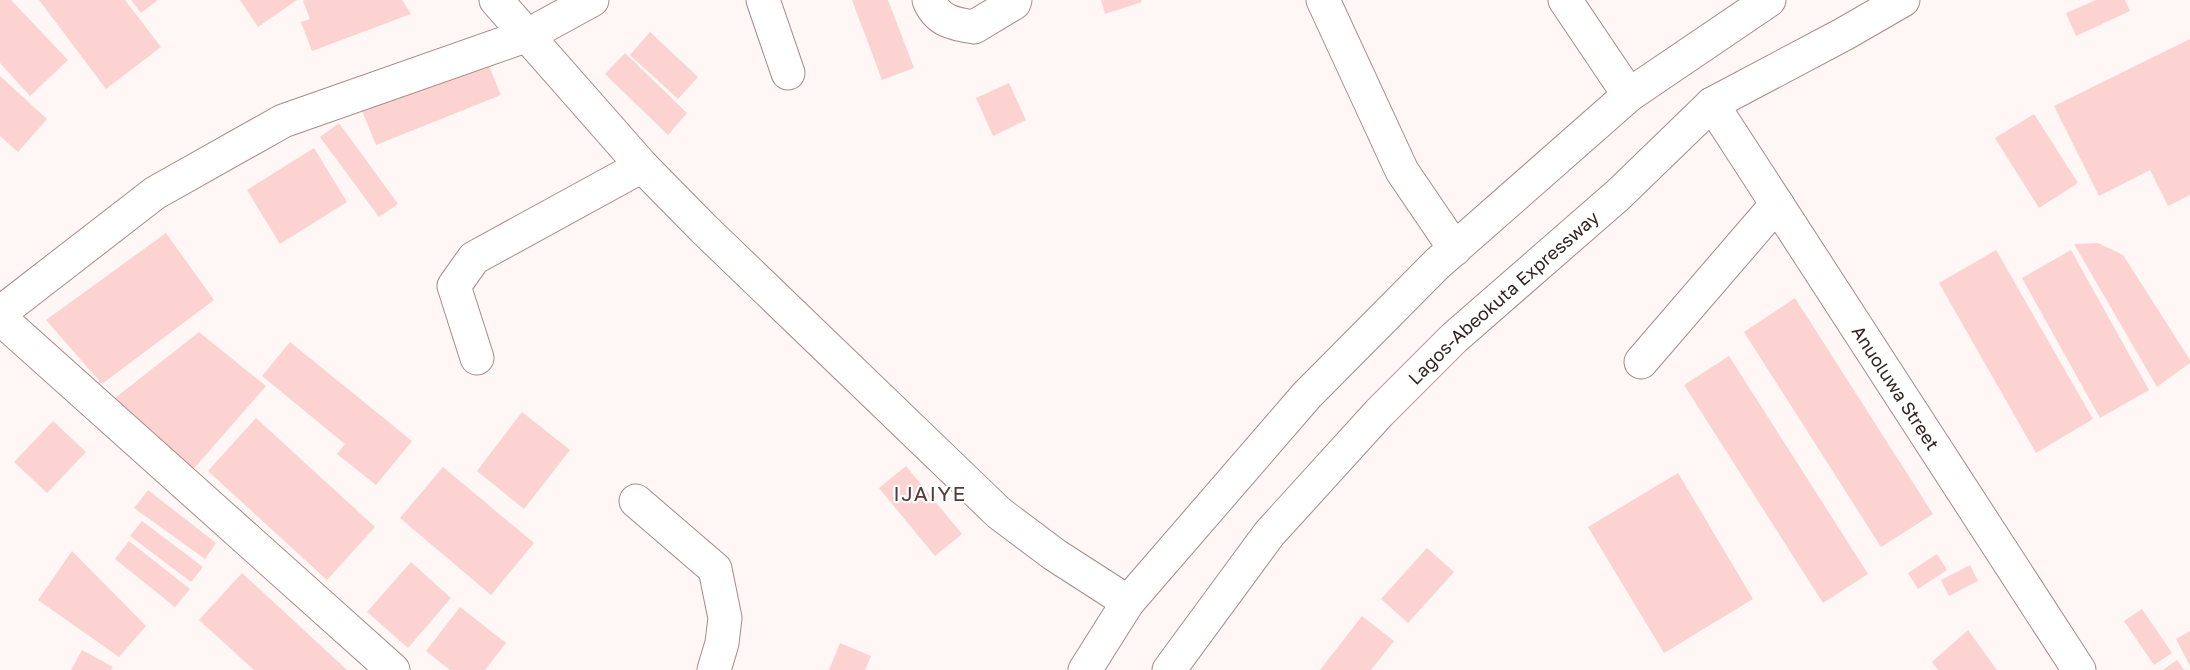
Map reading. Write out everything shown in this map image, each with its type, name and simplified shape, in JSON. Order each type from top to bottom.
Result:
[{"type":"main road","points":[[496,0],[642,166],[712,237],[999,513],[1055,555],[1128,602]]},
{"type":"main road","points":[[0,313],[154,193],[283,121],[528,35],[592,0]]},
{"type":"main road","points":[[763,0],[788,73]]},
{"type":"main road","points":[[929,0],[933,11],[951,24],[974,27],[1014,3],[1015,0]]},
{"type":"main road","points":[[1323,0],[1402,171],[1455,249]]},
{"type":"main road","points":[[1565,0],[1629,95]]},
{"type":"main road","points":[[1085,670],[1128,602],[1307,395],[1437,264],[1629,95],[1769,0]]},
{"type":"main road","name":"Lagos-Abeokuta Expressway","points":[[1169,670],[1269,534],[1379,413],[1454,338],[1618,195],[1712,104],[1903,0]]},
{"type":"main road","name":"Anuoluwa Street","points":[[1712,104],[2079,670]]},
{"type":"main road","points":[[477,358],[454,286],[474,258],[642,166]]},
{"type":"main road","points":[[1641,362],[1777,204]]},
{"type":"main road","points":[[0,318],[393,670]]},
{"type":"main road","points":[[636,501],[715,568],[725,618],[722,643],[714,670]]},
{"type":"building","points":[[0,0],[11,0],[68,60],[30,96],[0,63]]},
{"type":"building","points":[[39,0],[125,0],[161,47],[106,89]]},
{"type":"building","points":[[131,0],[158,0],[141,13]]},
{"type":"building","points":[[240,0],[297,0],[258,27]]},
{"type":"building","points":[[402,0],[411,14],[312,51],[301,22],[310,19],[303,1]]},
{"type":"building","points":[[852,0],[888,0],[914,68],[882,80]]},
{"type":"building","points":[[1101,0],[1141,0],[1142,2],[1105,14]]},
{"type":"building","points":[[2096,0],[2125,0],[2130,11],[2076,36],[2066,13]]},
{"type":"building","points":[[650,32],[698,77],[678,99],[630,55]]},
{"type":"building","points":[[2190,39],[2190,195],[2168,206],[2150,170],[2099,196],[2054,106]]},
{"type":"building","points":[[625,53],[687,113],[668,135],[605,74]]},
{"type":"building","points":[[487,61],[501,95],[376,145],[362,111]]},
{"type":"building","points":[[0,76],[47,119],[18,152],[0,136]]},
{"type":"building","points":[[1009,83],[1026,120],[993,136],[976,98]]},
{"type":"building","points":[[2034,114],[2078,183],[2039,208],[1995,138]]},
{"type":"building","points":[[339,123],[398,204],[379,217],[320,137]]},
{"type":"building","points":[[314,148],[347,202],[280,244],[247,190]]},
{"type":"building","points":[[166,233],[214,300],[102,384],[46,320]]},
{"type":"building","points":[[2098,243],[2123,255],[2190,360],[2190,363],[2157,387],[2074,244]]},
{"type":"building","points":[[1996,250],[2093,419],[2036,453],[1939,283]]},
{"type":"building","points":[[2071,250],[2149,390],[2100,418],[2022,278]]},
{"type":"building","points":[[1795,298],[1933,514],[1881,547],[1744,332]]},
{"type":"building","points":[[199,332],[266,386],[190,473],[110,402]]},
{"type":"building","points":[[290,342],[412,441],[376,485],[337,454],[345,444],[262,376]]},
{"type":"building","points":[[1729,356],[1868,574],[1823,603],[1684,385]]},
{"type":"building","points":[[522,412],[570,450],[524,509],[477,471]]},
{"type":"building","points":[[256,418],[375,527],[327,580],[208,471]]},
{"type":"building","points":[[53,421],[86,452],[47,493],[14,462]]},
{"type":"building","points":[[906,466],[962,534],[935,556],[879,488]]},
{"type":"building","points":[[443,467],[534,543],[491,595],[400,518]]},
{"type":"building","points":[[1678,473],[1753,599],[1664,653],[1588,527]]},
{"type":"building","points":[[148,490],[216,543],[205,559],[134,508]]},
{"type":"building","points":[[142,521],[203,567],[191,582],[130,536]]},
{"type":"building","points":[[129,541],[190,589],[175,607],[115,559]]},
{"type":"building","points":[[1427,548],[1454,572],[1408,623],[1381,599]]},
{"type":"building","points":[[72,551],[146,626],[119,657],[38,600]]},
{"type":"building","points":[[1937,554],[1947,570],[1918,589],[1908,573]]},
{"type":"building","points":[[411,562],[451,598],[408,648],[367,612]]},
{"type":"building","points":[[1970,565],[1978,581],[1949,596],[1941,580]]},
{"type":"building","points":[[242,573],[347,670],[254,670],[199,620]]},
{"type":"building","points":[[460,607],[506,643],[485,670],[450,670],[426,651]]},
{"type":"building","points":[[2142,609],[2172,653],[2154,665],[2124,621]]},
{"type":"building","points":[[1362,616],[1394,641],[1371,670],[1320,670]]},
{"type":"building","points":[[1968,630],[1997,670],[1938,670],[1932,662]]},
{"type":"building","points":[[2190,631],[2190,666],[2176,639]]},
{"type":"building","points":[[840,643],[871,656],[865,670],[829,670]]},
{"type":"building","points":[[82,650],[113,667],[111,670],[71,670]]},
{"type":"building","points":[[2177,660],[2184,670],[2163,670]]},
{"type":"district","name":"IJAIYE","points":[[930,493]]}]
